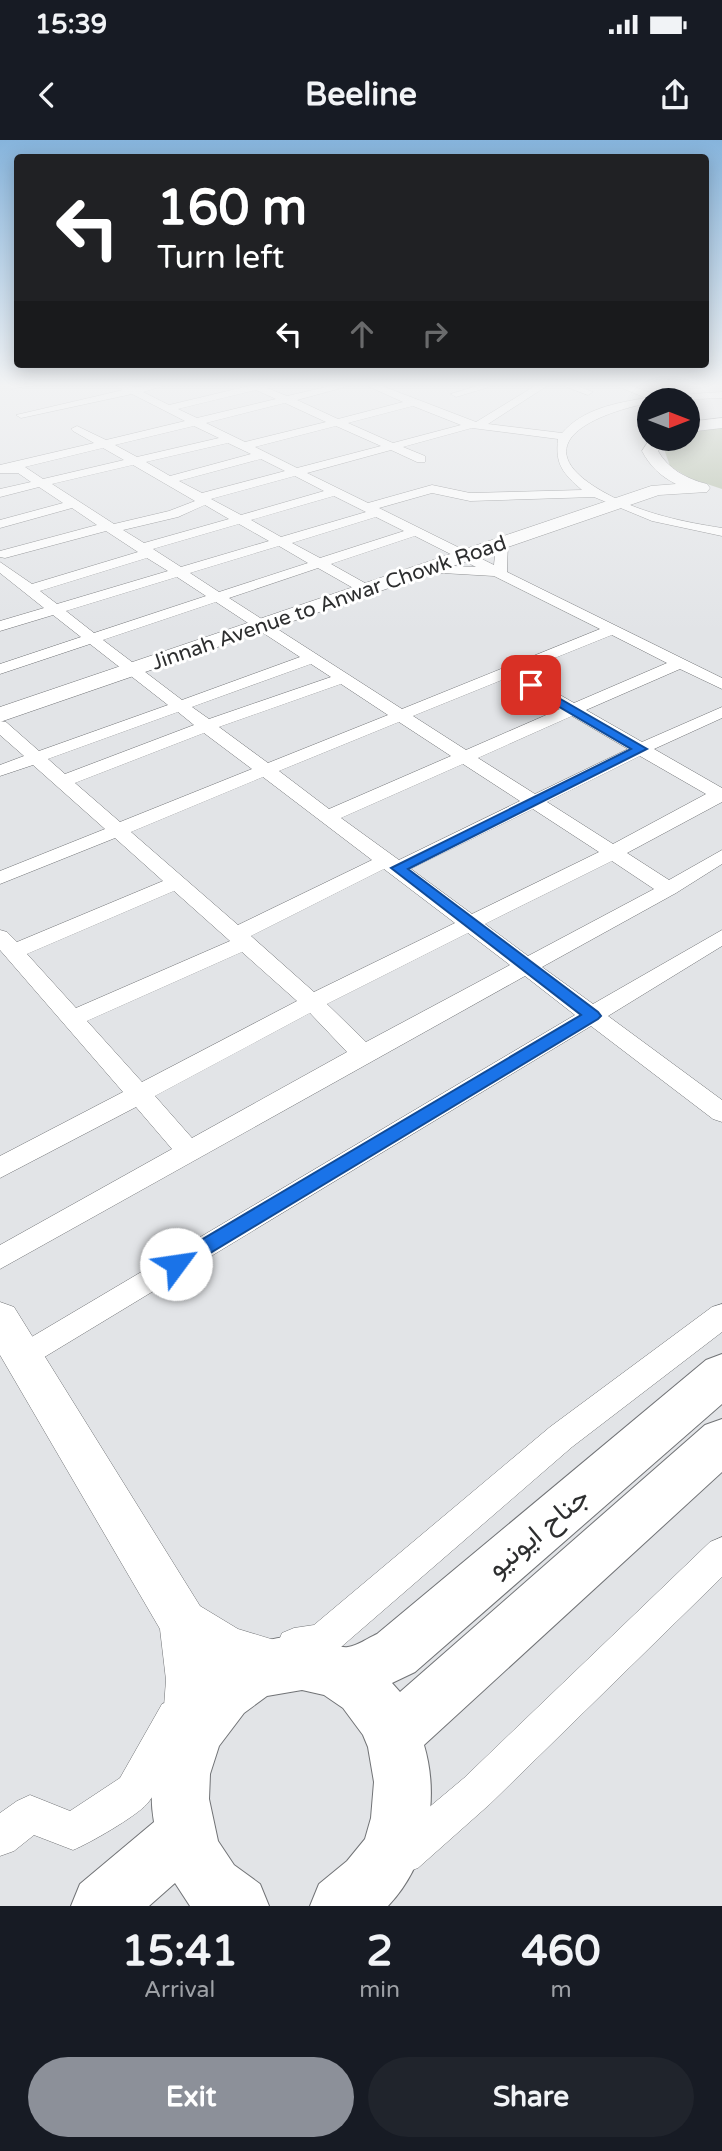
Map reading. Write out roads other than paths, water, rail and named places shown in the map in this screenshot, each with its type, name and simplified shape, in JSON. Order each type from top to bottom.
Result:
[{"type":"main road","name":"جناح ایونیو","points":[[346,1676],[396,1653],[722,1375]]},
{"type":"main road","name":"جناح ایونیو","points":[[395,1733],[722,1441]]},
{"type":"main road","points":[[224,1904],[194,1860],[185,1835],[180,1795],[186,1755],[201,1721],[223,1693],[251,1674],[282,1664],[315,1664],[346,1676],[374,1700],[395,1733],[404,1771],[403,1812],[390,1852],[354,1896]]},
{"type":"main road","points":[[102,1906],[185,1835]]},
{"type":"street","points":[[0,493],[113,466]]},
{"type":"street","points":[[144,466],[367,590]]},
{"type":"street","points":[[168,480],[220,466]]},
{"type":"street","points":[[287,466],[722,684]]},
{"type":"street","points":[[319,466],[202,499],[173,514],[110,527],[3,560],[26,586],[132,670],[269,770],[722,1113]]},
{"type":"street","points":[[567,466],[582,483],[596,493],[620,504],[678,523],[722,532]]},
{"type":"street","points":[[657,466],[657,490]]},
{"type":"street","points":[[658,466],[674,478],[722,493]]},
{"type":"street","points":[[0,469],[21,470],[669,889]]},
{"type":"street","name":"Jinnah Avenue to Anwar Chowk Road","points":[[0,716],[657,490],[701,488]]},
{"type":"street","points":[[0,626],[280,542],[432,489],[470,497],[596,493]]},
{"type":"street","points":[[0,590],[26,586],[338,492]]},
{"type":"street","points":[[0,524],[74,504]]},
{"type":"street","points":[[0,669],[417,531]]},
{"type":"street","points":[[500,572],[503,544]]},
{"type":"street","points":[[430,569],[500,572]]},
{"type":"street","points":[[0,878],[120,832],[613,629]]},
{"type":"street","points":[[0,771],[313,658]]},
{"type":"street","points":[[329,816],[680,663]]},
{"type":"street","points":[[510,673],[721,795]]},
{"type":"street","points":[[64,781],[344,678]]},
{"type":"street","points":[[71,1019],[393,864],[536,802],[640,749],[722,712]]},
{"type":"street","points":[[0,726],[312,1002],[363,1054]]},
{"type":"street","points":[[0,1168],[312,1002],[472,924],[721,795]]},
{"type":"street","points":[[0,1258],[363,1054],[669,889],[722,856]]},
{"type":"street","points":[[177,882],[6,945],[189,1151]]},
{"type":"street","points":[[23,1357],[722,937]]},
{"type":"street","points":[[0,1837],[30,1814],[73,1831],[133,1791],[164,1739],[191,1680],[229,1651],[321,1642],[561,1437],[722,1316]]},
{"type":"street","points":[[0,1320],[183,1623],[191,1680],[186,1755]]},
{"type":"street","points":[[354,1896],[477,1791],[722,1554]]},
{"type":"street","points":[[183,1623],[229,1651],[282,1664]]}]
